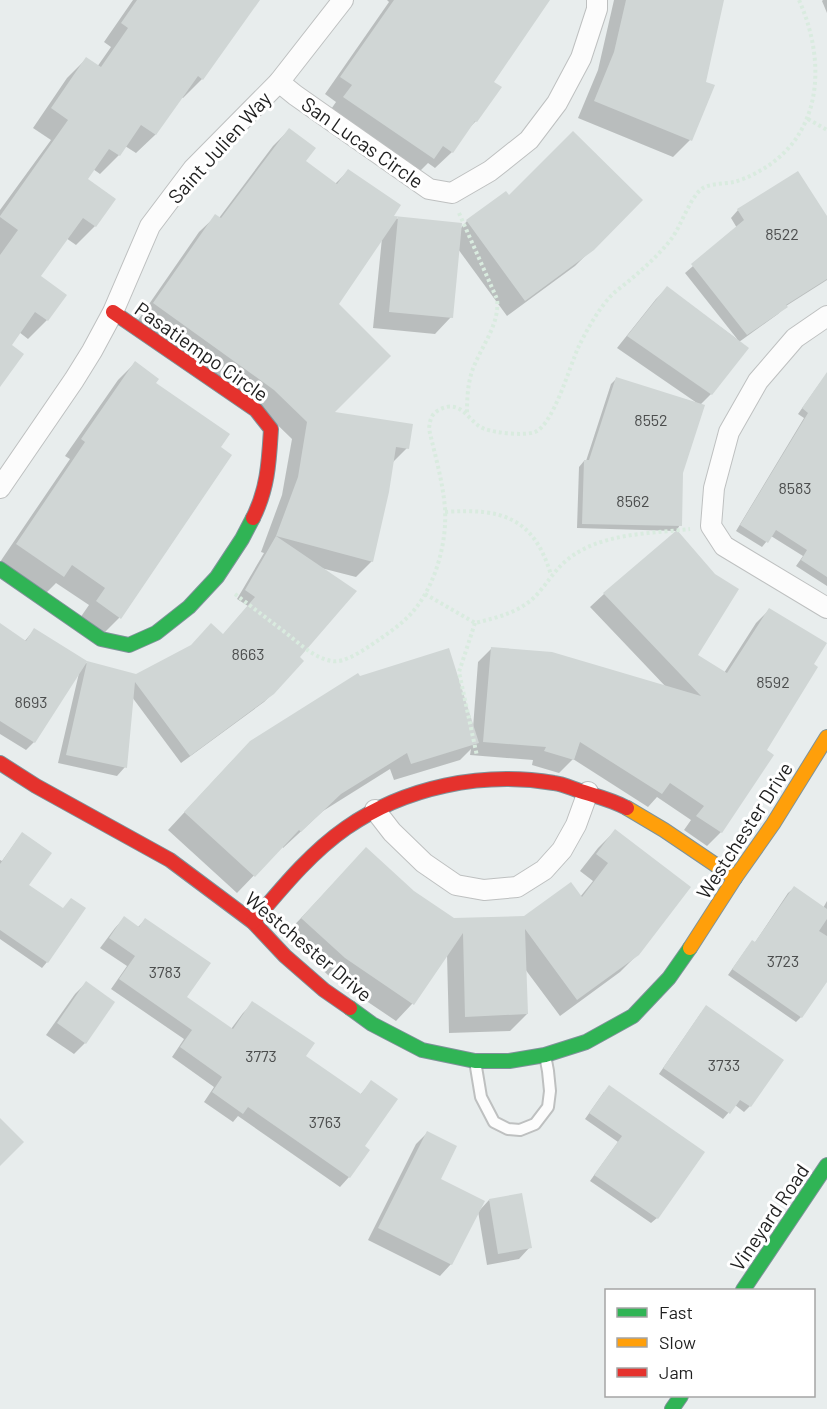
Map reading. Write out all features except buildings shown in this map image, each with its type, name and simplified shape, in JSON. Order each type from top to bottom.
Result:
[{"type":"street","name":"Saint Julien Way","points":[[0,488],[92,351],[113,312],[150,226],[193,170],[279,82],[343,0]]},
{"type":"street","points":[[452,193],[490,171],[529,140],[557,103],[581,58],[597,9],[597,0]]},
{"type":"street","name":"San Lucas Circle","points":[[279,82],[429,189],[452,193]]},
{"type":"street","name":"Pasatiempo Circle","points":[[0,569],[101,639],[129,645],[156,633],[189,607],[217,577],[242,539],[258,508],[269,470],[271,429],[256,410],[113,312]]},
{"type":"street","points":[[827,316],[795,338],[758,381],[729,432],[714,488],[711,526],[724,546],[827,608]]},
{"type":"street","name":"Westchester Drive","points":[[0,763],[36,786],[170,860],[253,922],[285,956],[324,990],[372,1024],[422,1050],[475,1061],[509,1062],[545,1055],[586,1042],[633,1016],[669,978],[699,935],[773,824],[827,737]]},
{"type":"street","points":[[253,922],[311,858],[344,829],[375,810],[413,795],[444,785],[482,780],[521,779],[556,783],[618,803],[647,819],[735,878]]},
{"type":"street","points":[[375,810],[392,832],[424,863],[456,885],[484,890],[517,887],[544,870],[562,850],[576,825],[588,792]]},
{"type":"street","name":"Vineyard Road","points":[[744,1289],[827,1165]]},
{"type":"lane","points":[[475,1061],[481,1097],[494,1122],[508,1129],[520,1130],[536,1124],[548,1107],[550,1092],[545,1055]]},
{"type":"path","points":[[217,577],[231,591],[316,656],[334,662],[345,660],[397,627],[415,609],[425,594],[434,577],[441,551],[444,498],[429,429],[430,418],[436,411],[456,407],[466,413],[478,426],[485,429],[521,434],[542,428],[561,392],[579,347],[597,315],[609,298],[648,264],[673,237],[702,189],[734,182],[772,164],[801,133],[815,101],[818,59],[807,15],[800,0]]},
{"type":"path","points":[[808,119],[827,130]]},
{"type":"path","points":[[452,193],[459,215],[497,299],[498,310],[473,369],[466,413]]},
{"type":"path","points":[[445,512],[471,510],[513,519],[525,527],[536,539],[551,576]]},
{"type":"path","points":[[425,594],[475,623],[509,614],[527,603],[564,561],[581,550],[602,541],[711,526]]},
{"type":"path","points":[[475,623],[459,672],[482,780]]},
{"type":"traffic: fast","points":[[0,569],[101,639],[129,645],[156,633],[189,607],[217,577],[253,518]]},
{"type":"traffic: fast","points":[[350,1008],[372,1024],[422,1050],[475,1061],[509,1061],[545,1055],[586,1042],[633,1016],[669,978],[690,948]]},
{"type":"traffic: fast","points":[[744,1289],[827,1165]]},
{"type":"traffic: fast","points":[[672,1409],[680,1397]]},
{"type":"traffic: slow","points":[[690,948],[773,824],[827,737]]},
{"type":"traffic: slow","points":[[627,808],[735,878]]},
{"type":"traffic: jam","points":[[113,312],[256,410],[271,429],[265,485],[253,518]]},
{"type":"traffic: jam","points":[[0,763],[36,786],[170,860],[253,922],[285,956],[324,990],[350,1008]]},
{"type":"traffic: jam","points":[[253,922],[296,872],[333,838],[369,814],[419,793],[472,781],[527,780],[561,784],[627,808]]}]
